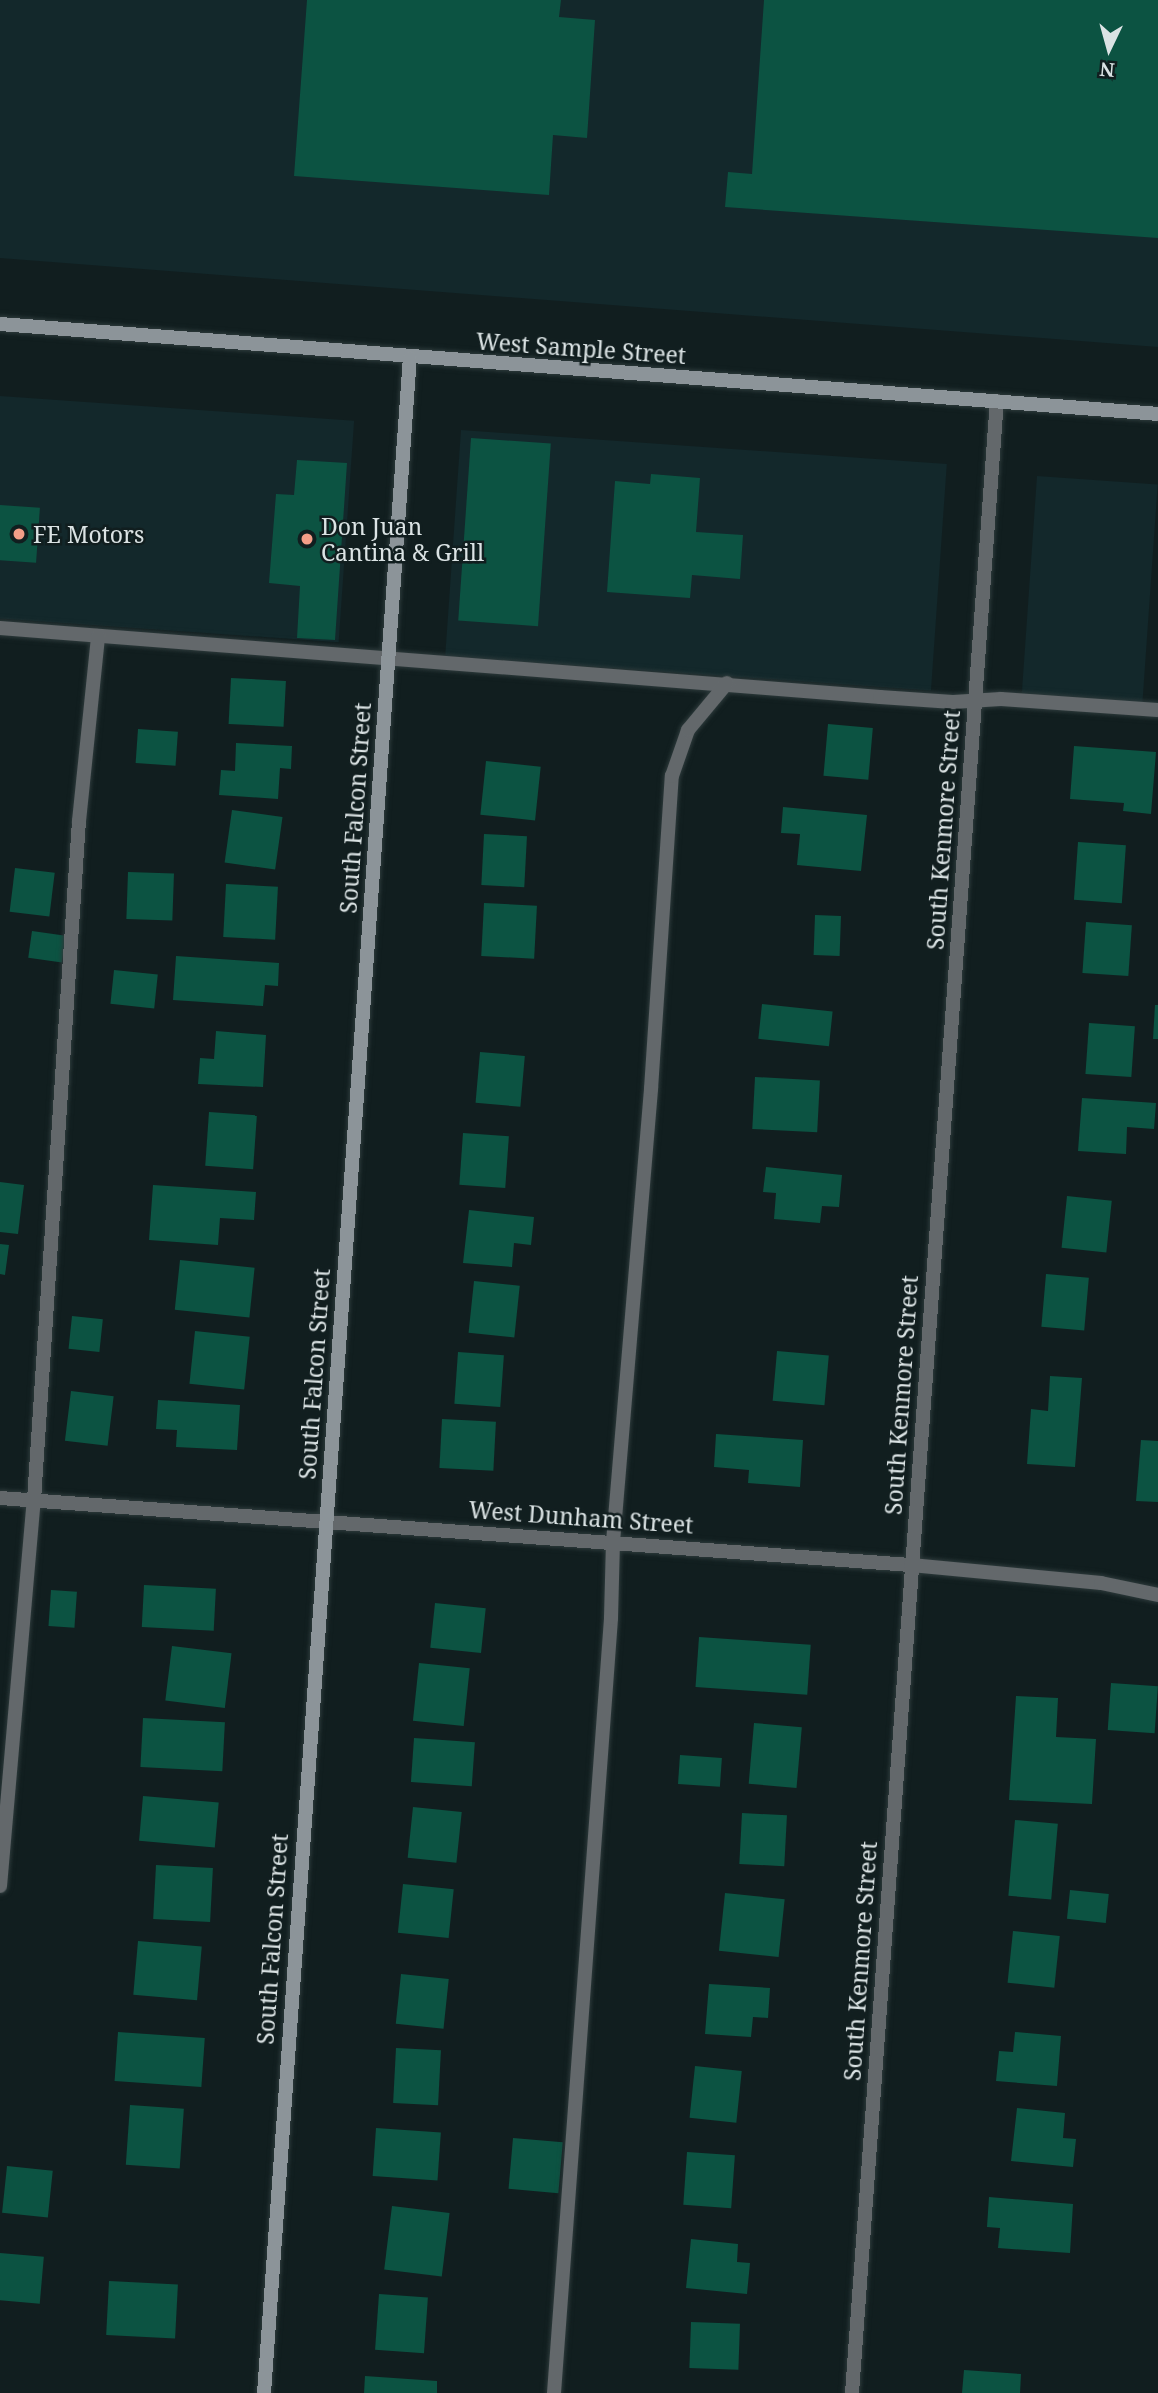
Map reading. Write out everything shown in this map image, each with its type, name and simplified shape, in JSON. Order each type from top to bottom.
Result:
[{"type":"street","name":"West Sample Street","points":[[0,324],[410,358],[1158,414]]},
{"type":"street","name":"South Falcon Street","points":[[264,2393],[410,358]]},
{"type":"street","name":"South Kenmore Street","points":[[852,2393],[998,401]]},
{"type":"street","points":[[0,628],[975,701],[1158,710]]},
{"type":"street","points":[[0,1886],[34,1500],[79,821],[98,636]]},
{"type":"street","points":[[554,2393],[611,1618],[613,1542],[672,776],[688,730],[727,683]]},
{"type":"street","name":"West Dunham Street","points":[[0,1498],[327,1520],[911,1566],[1101,1583],[1158,1595]]},
{"type":"shaded area","points":[[0,0],[1158,0],[1158,347],[0,258]]},
{"type":"shaded area","points":[[0,396],[354,421],[339,642],[0,619]]},
{"type":"shaded area","points":[[461,430],[947,464],[931,690],[445,656]]},
{"type":"shaded area","points":[[1037,476],[1158,484],[1142,703],[1022,694]]},
{"type":"building","points":[[307,0],[561,0],[559,17],[595,20],[587,138],[553,135],[549,195],[294,176]]},
{"type":"building","points":[[764,0],[1158,0],[1158,238],[725,207],[728,172],[752,174]]},
{"type":"building","points":[[471,438],[551,444],[538,626],[458,621]]},
{"type":"building","name":"Don Juan Cantina & Grill","points":[[297,460],[347,463],[335,640],[297,638],[300,586],[269,583],[276,494],[294,495]]},
{"type":"building","points":[[651,474],[700,478],[696,532],[743,535],[740,579],[692,575],[690,598],[607,592],[615,481],[650,484]]},
{"type":"building","name":"FE Motors","points":[[0,505],[40,508],[36,563],[0,560]]},
{"type":"building","points":[[231,678],[286,681],[284,727],[229,724]]},
{"type":"building","points":[[828,724],[873,728],[868,780],[823,776]]},
{"type":"building","points":[[138,729],[178,732],[176,766],[136,763]]},
{"type":"building","points":[[236,743],[292,746],[291,769],[280,768],[278,799],[219,795],[221,770],[235,771]]},
{"type":"building","points":[[1074,746],[1156,752],[1151,814],[1123,811],[1124,803],[1070,799]]},
{"type":"building","points":[[486,761],[541,767],[535,820],[480,815]]},
{"type":"building","points":[[783,807],[867,815],[861,871],[797,865],[800,834],[781,833]]},
{"type":"building","points":[[232,810],[283,817],[275,870],[225,862]]},
{"type":"building","points":[[484,834],[527,836],[524,887],[481,885]]},
{"type":"building","points":[[1078,842],[1126,845],[1122,903],[1074,900]]},
{"type":"building","points":[[15,868],[55,873],[49,917],[10,912]]},
{"type":"building","points":[[128,872],[174,874],[172,921],[126,919]]},
{"type":"building","points":[[226,884],[278,887],[275,940],[223,937]]},
{"type":"building","points":[[484,903],[537,906],[534,959],[481,956]]},
{"type":"building","points":[[815,915],[841,916],[840,956],[814,955]]},
{"type":"building","points":[[1086,922],[1132,925],[1128,976],[1082,973]]},
{"type":"building","points":[[32,931],[66,936],[62,962],[28,958]]},
{"type":"building","points":[[176,956],[279,963],[278,986],[265,985],[263,1006],[173,1000]]},
{"type":"building","points":[[114,970],[158,975],[154,1008],[110,1004]]},
{"type":"building","points":[[762,1004],[833,1011],[829,1046],[758,1039]]},
{"type":"building","points":[[1155,1005],[1158,1005],[1158,1039],[1153,1039]]},
{"type":"building","points":[[1089,1023],[1135,1026],[1131,1077],[1085,1074]]},
{"type":"building","points":[[216,1031],[266,1035],[263,1087],[198,1084],[200,1058],[214,1059]]},
{"type":"building","points":[[480,1052],[525,1056],[520,1107],[476,1103]]},
{"type":"building","points":[[755,1077],[820,1080],[817,1132],[752,1129]]},
{"type":"building","points":[[1082,1098],[1156,1103],[1154,1129],[1127,1127],[1126,1154],[1078,1151]]},
{"type":"building","points":[[209,1112],[257,1115],[253,1169],[205,1166]]},
{"type":"building","points":[[463,1133],[509,1136],[505,1188],[459,1185]]},
{"type":"building","points":[[766,1167],[842,1175],[839,1207],[822,1206],[820,1223],[774,1219],[776,1193],[763,1192]]},
{"type":"building","points":[[0,1182],[24,1185],[18,1234],[0,1232]]},
{"type":"building","points":[[153,1185],[256,1192],[254,1220],[220,1218],[218,1245],[149,1240]]},
{"type":"building","points":[[1067,1196],[1112,1201],[1106,1252],[1062,1248]]},
{"type":"building","points":[[469,1210],[534,1217],[531,1245],[514,1243],[512,1267],[463,1263]]},
{"type":"building","points":[[0,1244],[9,1245],[5,1275],[0,1274]]},
{"type":"building","points":[[180,1260],[255,1268],[249,1318],[175,1310]]},
{"type":"building","points":[[1046,1274],[1089,1278],[1084,1331],[1041,1327]]},
{"type":"building","points":[[474,1281],[520,1286],[514,1338],[469,1333]]},
{"type":"building","points":[[72,1316],[103,1319],[99,1352],[69,1349]]},
{"type":"building","points":[[195,1331],[250,1337],[244,1389],[189,1384]]},
{"type":"building","points":[[777,1351],[829,1356],[824,1405],[773,1401]]},
{"type":"building","points":[[458,1352],[504,1355],[500,1407],[454,1404]]},
{"type":"building","points":[[1050,1376],[1082,1378],[1075,1467],[1027,1464],[1031,1409],[1048,1411]]},
{"type":"building","points":[[71,1391],[114,1396],[108,1446],[65,1441]]},
{"type":"building","points":[[158,1400],[240,1405],[237,1450],[176,1447],[177,1430],[156,1429]]},
{"type":"building","points":[[442,1419],[496,1422],[493,1471],[439,1468]]},
{"type":"building","points":[[716,1434],[803,1440],[800,1487],[748,1483],[749,1470],[714,1467]]},
{"type":"building","points":[[1141,1440],[1158,1441],[1158,1502],[1136,1501]]},
{"type":"building","points":[[144,1585],[216,1589],[214,1631],[142,1627]]},
{"type":"building","points":[[51,1590],[77,1592],[74,1628],[48,1626]]},
{"type":"building","points":[[435,1603],[486,1608],[481,1653],[430,1648]]},
{"type":"building","points":[[699,1637],[811,1645],[807,1695],[696,1687]]},
{"type":"building","points":[[172,1646],[232,1653],[225,1708],[165,1701]]},
{"type":"building","points":[[419,1663],[470,1668],[464,1726],[413,1721]]},
{"type":"building","points":[[1111,1683],[1158,1686],[1155,1733],[1108,1730]]},
{"type":"building","points":[[1016,1696],[1058,1698],[1056,1737],[1096,1739],[1092,1804],[1009,1800]]},
{"type":"building","points":[[143,1718],[225,1722],[222,1771],[140,1767]]},
{"type":"building","points":[[754,1723],[802,1727],[797,1788],[749,1784]]},
{"type":"building","points":[[414,1738],[475,1742],[472,1786],[411,1782]]},
{"type":"building","points":[[680,1755],[722,1758],[720,1787],[678,1784]]},
{"type":"building","points":[[143,1796],[219,1803],[215,1847],[139,1841]]},
{"type":"building","points":[[413,1807],[462,1812],[456,1863],[408,1858]]},
{"type":"building","points":[[742,1813],[787,1815],[784,1866],[739,1864]]},
{"type":"building","points":[[1015,1820],[1058,1824],[1051,1899],[1008,1896]]},
{"type":"building","points":[[156,1865],[213,1868],[210,1922],[153,1919]]},
{"type":"building","points":[[403,1884],[454,1889],[449,1938],[398,1933]]},
{"type":"building","points":[[1070,1890],[1109,1894],[1106,1923],[1067,1919]]},
{"type":"building","points":[[725,1893],[785,1899],[779,1957],[719,1951]]},
{"type":"building","points":[[1013,1931],[1060,1936],[1054,1988],[1008,1983]]},
{"type":"building","points":[[138,1941],[202,1947],[197,2000],[133,1995]]},
{"type":"building","points":[[401,1974],[449,1979],[444,2029],[396,2024]]},
{"type":"building","points":[[709,1984],[770,1988],[768,2018],[753,2017],[751,2037],[705,2034]]},
{"type":"building","points":[[118,2032],[205,2038],[201,2087],[115,2081]]},
{"type":"building","points":[[1015,2032],[1061,2036],[1057,2086],[996,2081],[999,2051],[1013,2052]]},
{"type":"building","points":[[396,2048],[441,2050],[438,2105],[393,2103]]},
{"type":"building","points":[[695,2066],[742,2071],[736,2123],[690,2118]]},
{"type":"building","points":[[130,2105],[184,2109],[180,2169],[126,2165]]},
{"type":"building","points":[[1017,2108],[1065,2113],[1063,2138],[1076,2139],[1073,2167],[1011,2161]]},
{"type":"building","points":[[376,2128],[441,2133],[437,2180],[373,2176]]},
{"type":"building","points":[[513,2138],[563,2142],[558,2193],[509,2189]]},
{"type":"building","points":[[687,2152],[735,2155],[731,2208],[683,2205]]},
{"type":"building","points":[[7,2166],[53,2171],[48,2218],[2,2213]]},
{"type":"building","points":[[989,2197],[1073,2204],[1070,2253],[998,2248],[1000,2228],[987,2227]]},
{"type":"building","points":[[392,2206],[450,2213],[442,2277],[384,2270]]},
{"type":"building","points":[[691,2239],[738,2244],[737,2262],[750,2263],[747,2294],[686,2288]]},
{"type":"building","points":[[0,2253],[44,2257],[40,2304],[0,2300]]},
{"type":"building","points":[[109,2281],[178,2285],[175,2339],[106,2335]]},
{"type":"building","points":[[379,2294],[428,2297],[424,2353],[375,2350]]},
{"type":"building","points":[[691,2322],[740,2324],[738,2370],[689,2368]]},
{"type":"building","points":[[964,2370],[1021,2374],[1020,2393],[962,2393]]},
{"type":"building","points":[[365,2376],[437,2381],[437,2393],[364,2393]]},
{"type":"place","name":"FE Motors","points":[[19,534]]},
{"type":"place","name":"Don Juan Cantina & Grill","points":[[307,539]]}]
